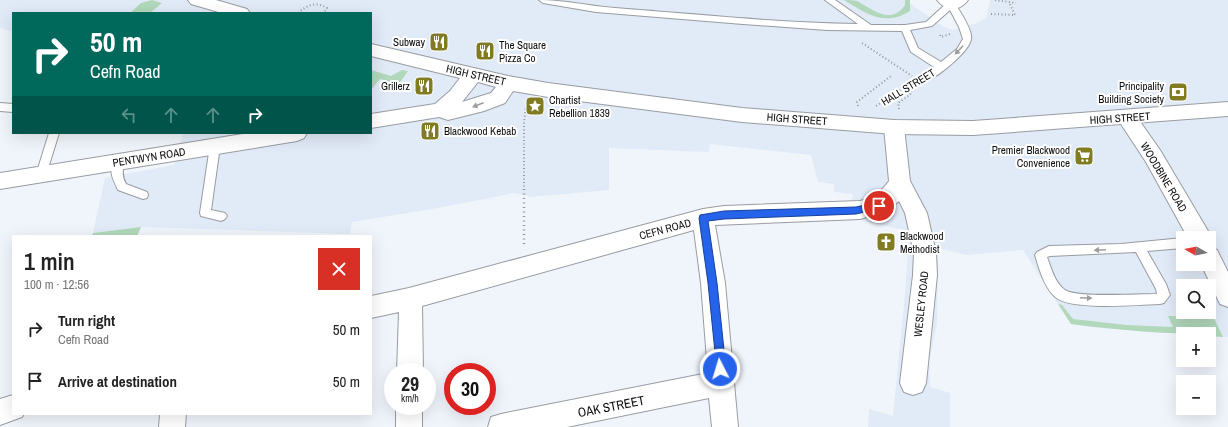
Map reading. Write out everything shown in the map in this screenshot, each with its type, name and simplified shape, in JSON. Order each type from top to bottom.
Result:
[{"type":"street","points":[[197,0],[238,12]]},
{"type":"street","name":"HIGH STREET","points":[[372,50],[508,83],[548,90],[742,115],[894,126],[973,128],[1127,118],[1228,109]]},
{"type":"street","points":[[372,121],[440,110],[458,96],[473,75]]},
{"type":"street","points":[[440,110],[448,113],[477,106],[498,98],[508,83]]},
{"type":"street","name":"WOODBINE ROAD","points":[[1127,118],[1153,156],[1196,231]]},
{"type":"street","points":[[894,126],[900,183]]},
{"type":"street","name":"PENTWYN ROAD","points":[[0,181],[292,134]]},
{"type":"street","name":"CEFN ROAD","points":[[372,307],[409,299],[703,218],[724,215],[856,211],[879,206],[892,194],[900,183]]},
{"type":"street","name":"WESLEY ROAD","points":[[900,183],[905,190],[916,214],[925,253],[925,275],[913,383]]},
{"type":"street","points":[[703,218],[712,283],[725,427]]},
{"type":"street","points":[[1216,271],[1227,292]]},
{"type":"street","points":[[409,299],[411,309],[410,363]]},
{"type":"street","name":"OAK STREET","points":[[501,427],[586,419],[722,383]]},
{"type":"street","points":[[0,412],[12,408]]},
{"type":"street","points":[[172,427],[173,415]]},
{"type":"street","points":[[409,415],[409,427]]},
{"type":"lane","points":[[543,0],[596,9],[743,21],[827,26],[905,28],[929,24],[952,1]]},
{"type":"lane","points":[[829,0],[868,27]]},
{"type":"lane","name":"HALL STREET","points":[[922,79],[941,67],[962,48],[967,39],[966,31],[952,1]]},
{"type":"lane","name":"HALL STREET","points":[[905,28],[914,50],[941,67]]},
{"type":"lane","points":[[0,107],[12,108]]},
{"type":"lane","points":[[41,175],[54,134]]},
{"type":"lane","points":[[215,146],[205,213],[221,216]]},
{"type":"lane","points":[[118,162],[116,176],[122,187],[144,196]]},
{"type":"lane","points":[[1139,248],[1162,288],[1164,295],[1160,299],[1085,298],[1063,296],[1058,291],[1044,266],[1041,255],[1049,251],[1139,248],[1176,244]]},
{"type":"path","points":[[320,4],[324,0]]},
{"type":"path","points":[[995,0],[1016,3]]},
{"type":"path","points":[[299,12],[306,5],[314,1],[326,8],[324,12]]},
{"type":"path","points":[[991,14],[1015,15],[1009,2]]},
{"type":"path","points":[[938,33],[941,37],[956,33]]},
{"type":"path","points":[[862,43],[922,79]]},
{"type":"path","points":[[858,111],[857,102],[891,76]]},
{"type":"path","name":"HALL STREET","points":[[876,106],[904,87],[913,85],[922,79]]},
{"type":"path","points":[[898,103],[910,94],[913,85]]},
{"type":"path","points":[[524,230],[524,123],[527,99]]},
{"type":"shaded area","points":[[0,0],[905,0],[944,27],[953,30],[977,23],[986,18],[990,0],[1228,0],[1228,337],[1216,336],[1216,327],[1176,327],[1176,333],[1100,328],[1071,324],[1023,250],[966,255],[938,248],[937,324],[929,362],[930,387],[950,393],[950,427],[868,427],[869,409],[893,416],[905,295],[909,231],[855,219],[852,204],[853,194],[834,192],[834,184],[818,182],[811,155],[710,144],[709,152],[609,148],[609,190],[531,197],[515,193],[438,208],[352,222],[350,234],[141,227],[93,233],[105,178],[174,165],[183,134],[372,134],[372,12],[12,12],[12,32],[0,28]]},
{"type":"green space","points":[[152,0],[162,3],[151,12],[131,12],[141,3]]},
{"type":"green space","points":[[844,0],[857,1],[881,14],[888,15],[900,11],[905,5],[905,0],[910,0],[910,11],[901,16],[892,18],[876,17],[860,10]]},
{"type":"green space","points":[[372,70],[391,76],[402,70],[408,71],[399,84],[380,79],[372,89]]},
{"type":"green space","points":[[141,227],[137,235],[92,235],[93,233]]},
{"type":"green space","points":[[1058,304],[1062,305],[1073,319],[1126,325],[1173,327],[1168,316],[1176,316],[1176,319],[1214,319],[1223,337],[1216,336],[1216,327],[1176,327],[1176,333],[1071,324]]},
{"type":"place","name":"Subway","points":[[439,42]]},
{"type":"place","name":"The Square Pizza Co","points":[[485,51]]},
{"type":"place","name":"Grillerz","points":[[424,86]]},
{"type":"place","name":"Principality Building Society","points":[[1178,92]]},
{"type":"place","name":"Chartist Rebellion 1839","points":[[535,106]]},
{"type":"place","name":"Blackwood Kebab","points":[[430,131]]},
{"type":"place","name":"Premier Blackwood Convenience","points":[[1084,156]]},
{"type":"place","name":"Blackwood Methodist","points":[[886,242]]},
{"type":"route","points":[[720,369],[712,283],[703,218],[724,215],[856,211],[879,206]]}]
